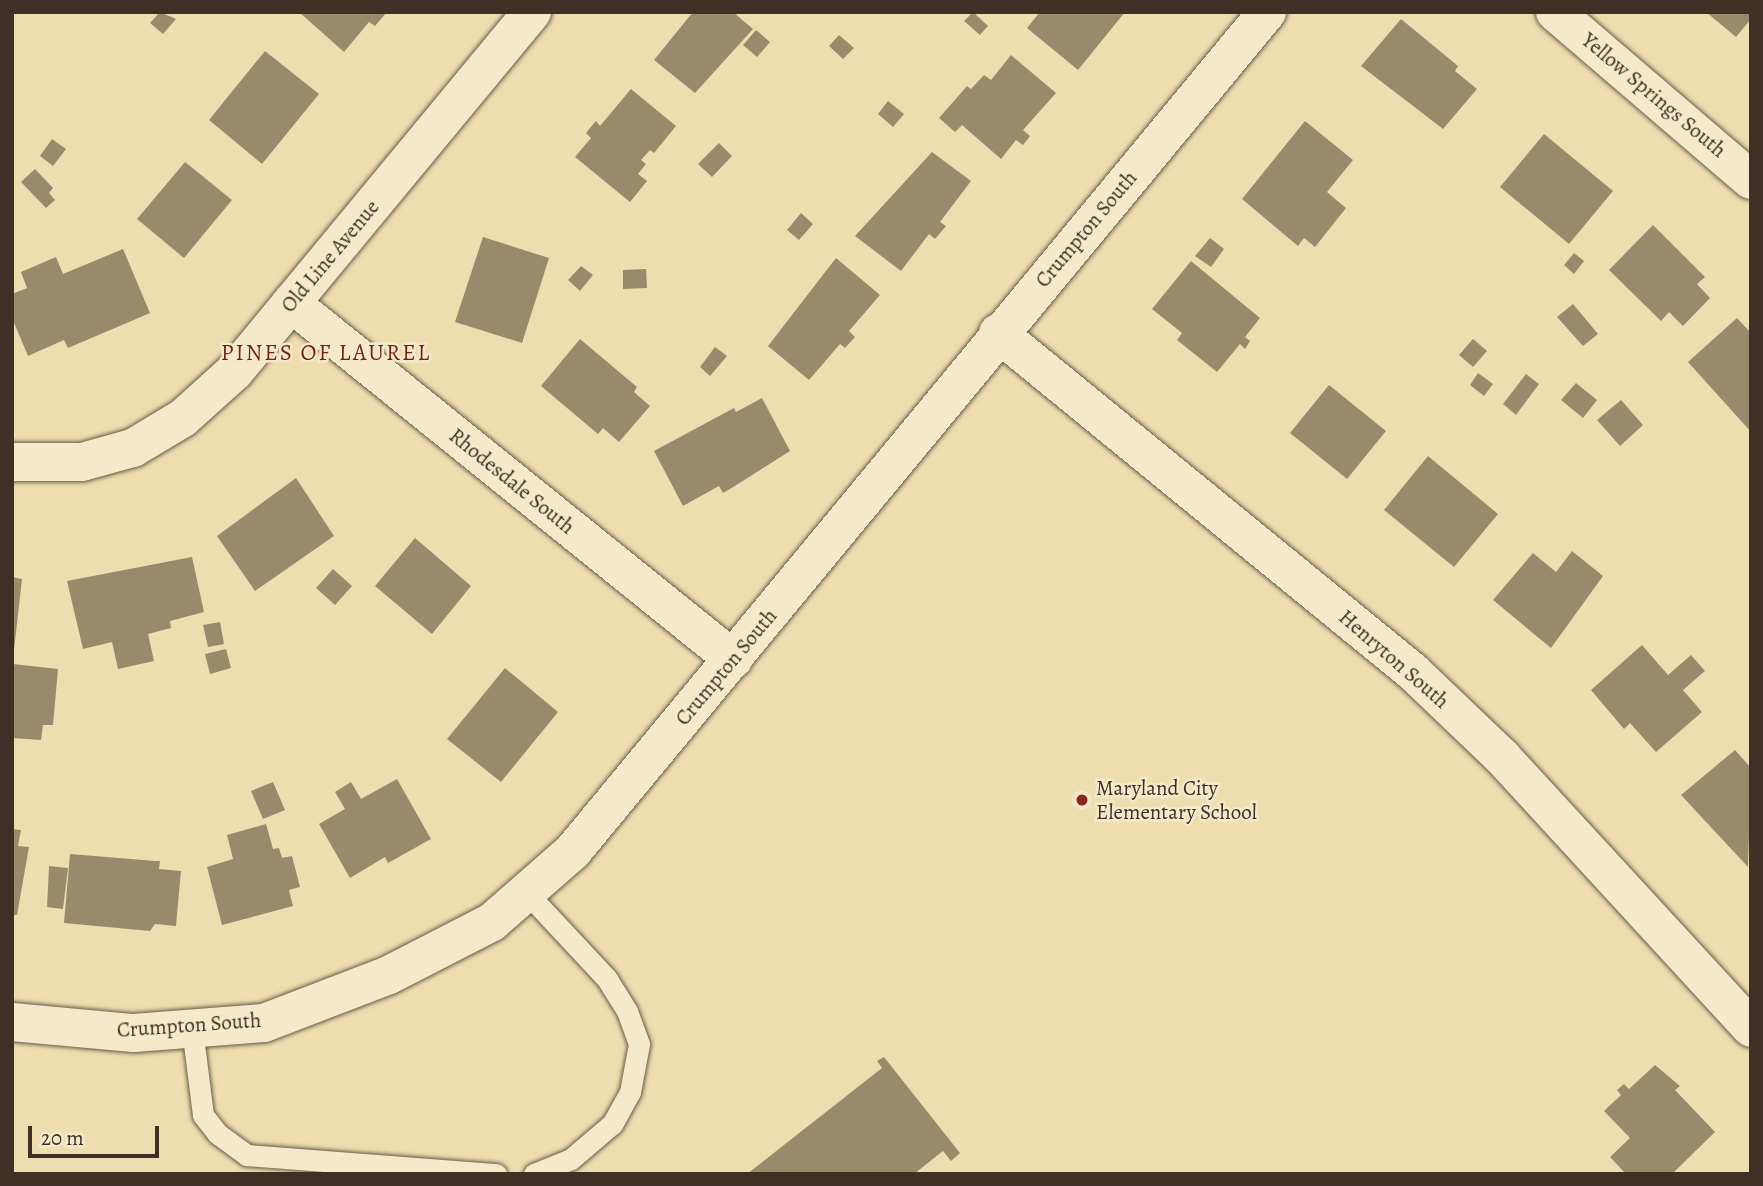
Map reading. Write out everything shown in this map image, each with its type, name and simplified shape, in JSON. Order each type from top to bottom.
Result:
[{"type":"street","name":"Old Line Avenue","points":[[12,462],[82,462],[133,448],[183,418],[235,371],[532,12]]},
{"type":"street","name":"Crumpton South","points":[[12,1021],[134,1033],[264,1023],[389,975],[492,922],[573,851],[998,333],[1267,12]]},
{"type":"street","name":"Yellow Springs South","points":[[1555,12],[1751,180]]},
{"type":"street","name":"Rhodesdale South","points":[[291,303],[733,659]]},
{"type":"street","name":"Henryton South","points":[[998,333],[1413,671],[1502,757],[1751,1028]]},
{"type":"lane","points":[[526,892],[607,979],[627,1011],[639,1044],[630,1092],[612,1124],[571,1159],[534,1174]]},
{"type":"lane","points":[[192,1028],[203,1115],[218,1134],[247,1155],[496,1174]]},
{"type":"building","points":[[160,12],[176,19],[163,34],[150,23]]},
{"type":"building","points":[[299,12],[387,12],[375,26],[369,22],[344,52]]},
{"type":"building","points":[[693,12],[733,12],[753,29],[695,93],[654,60]]},
{"type":"building","points":[[973,12],[988,26],[980,35],[964,21]]},
{"type":"building","points":[[1040,12],[1125,12],[1078,70],[1027,28]]},
{"type":"building","points":[[1706,12],[1751,12],[1751,19],[1736,37]]},
{"type":"building","points":[[1401,19],[1458,66],[1455,71],[1477,89],[1443,129],[1361,66]]},
{"type":"building","points":[[756,30],[770,42],[757,57],[743,45]]},
{"type":"building","points":[[839,35],[854,48],[843,59],[829,46]]},
{"type":"building","points":[[265,51],[319,94],[262,164],[209,120]]},
{"type":"building","points":[[1011,55],[1056,93],[1023,130],[1030,136],[1023,145],[1016,140],[1001,159],[962,125],[955,132],[939,118],[967,86],[971,89],[984,75],[991,80]]},
{"type":"building","points":[[631,89],[676,126],[654,153],[650,150],[641,160],[646,164],[638,174],[647,181],[630,202],[575,157],[591,138],[586,133],[590,128],[596,121],[600,126]]},
{"type":"building","points":[[888,101],[904,114],[893,127],[878,114]]},
{"type":"building","points":[[1305,121],[1353,160],[1327,192],[1346,208],[1315,247],[1304,238],[1298,246],[1242,199]]},
{"type":"building","points":[[1544,134],[1613,191],[1569,244],[1500,187]]},
{"type":"building","points":[[52,139],[66,149],[53,166],[40,156]]},
{"type":"building","points":[[719,143],[732,156],[712,177],[698,164]]},
{"type":"building","points":[[932,152],[971,181],[940,222],[946,226],[935,239],[929,234],[901,271],[855,236]]},
{"type":"building","points":[[185,162],[232,200],[184,258],[137,219]]},
{"type":"building","points":[[35,169],[53,188],[49,193],[55,200],[46,208],[21,182]]},
{"type":"building","points":[[801,213],[813,224],[799,240],[787,230]]},
{"type":"building","points":[[1653,225],[1705,277],[1697,284],[1710,298],[1683,326],[1669,312],[1661,321],[1609,270]]},
{"type":"building","points":[[483,237],[549,258],[522,343],[455,322]]},
{"type":"building","points":[[1210,238],[1224,249],[1211,267],[1195,256]]},
{"type":"building","points":[[123,249],[150,313],[68,348],[64,340],[28,356],[12,318],[12,294],[27,288],[21,272],[56,257],[63,274]]},
{"type":"building","points":[[1574,253],[1584,261],[1574,274],[1564,265]]},
{"type":"building","points":[[836,258],[880,295],[849,331],[855,337],[845,348],[840,344],[809,380],[768,346]]},
{"type":"building","points":[[1191,261],[1260,318],[1245,337],[1250,341],[1245,349],[1240,344],[1217,372],[1177,340],[1182,333],[1152,309]]},
{"type":"building","points":[[581,266],[593,275],[580,291],[568,280]]},
{"type":"building","points":[[646,269],[647,288],[623,289],[623,270]]},
{"type":"building","points":[[1573,304],[1598,334],[1583,346],[1557,317]]},
{"type":"building","points":[[1737,318],[1751,333],[1751,432],[1688,362]]},
{"type":"building","points":[[580,339],[637,387],[634,392],[650,406],[619,442],[603,428],[598,434],[541,386]]},
{"type":"building","points":[[1473,339],[1487,351],[1473,367],[1459,355]]},
{"type":"building","points":[[715,347],[727,356],[710,376],[700,367]]},
{"type":"building","points":[[1478,373],[1493,384],[1484,396],[1470,385]]},
{"type":"building","points":[[1526,374],[1539,384],[1516,415],[1503,404]]},
{"type":"building","points":[[1576,383],[1597,400],[1583,418],[1561,400]]},
{"type":"building","points":[[1329,385],[1386,431],[1347,479],[1290,433]]},
{"type":"building","points":[[762,398],[790,451],[723,493],[719,486],[683,506],[654,451],[734,408],[736,412]]},
{"type":"building","points":[[1621,400],[1643,425],[1620,446],[1597,420]]},
{"type":"building","points":[[1428,456],[1498,514],[1454,567],[1384,510]]},
{"type":"building","points":[[296,478],[334,536],[255,591],[217,536]]},
{"type":"building","points":[[415,538],[471,586],[432,634],[375,586]]},
{"type":"building","points":[[1572,551],[1603,576],[1551,648],[1493,600],[1533,553],[1556,572]]},
{"type":"building","points":[[192,557],[204,612],[170,621],[171,628],[148,634],[154,661],[118,669],[112,642],[83,649],[67,581]]},
{"type":"building","points":[[333,569],[352,586],[335,605],[316,588]]},
{"type":"building","points":[[12,577],[22,579],[14,650],[12,649]]},
{"type":"building","points":[[220,622],[224,644],[208,647],[203,625]]},
{"type":"building","points":[[1642,645],[1668,675],[1691,655],[1705,671],[1683,690],[1702,712],[1656,752],[1630,723],[1624,729],[1591,690]]},
{"type":"building","points":[[226,649],[231,668],[210,674],[205,654]]},
{"type":"building","points":[[13,664],[58,669],[53,725],[43,725],[41,740],[12,738]]},
{"type":"building","points":[[505,668],[558,712],[501,782],[447,739]]},
{"type":"building","points":[[1735,750],[1751,768],[1748,867],[1681,795]]},
{"type":"building","points":[[397,779],[431,839],[388,863],[385,857],[350,878],[319,824],[345,809],[335,792],[351,782],[361,799]]},
{"type":"building","points":[[273,782],[285,810],[263,819],[251,791]]},
{"type":"building","points":[[266,824],[273,849],[279,848],[282,858],[292,856],[300,887],[289,890],[293,906],[222,925],[207,867],[233,859],[227,835]]},
{"type":"building","points":[[12,829],[21,830],[18,846],[29,847],[17,915],[12,915]]},
{"type":"building","points":[[70,854],[160,861],[159,869],[181,871],[176,926],[155,924],[150,931],[64,923]]},
{"type":"building","points":[[49,866],[68,868],[63,909],[47,907]]},
{"type":"building","points":[[884,1057],[960,1153],[951,1161],[943,1151],[914,1174],[747,1174],[882,1068],[877,1061]]},
{"type":"building","points":[[1655,1065],[1680,1086],[1675,1090],[1715,1132],[1672,1174],[1626,1174],[1610,1157],[1630,1138],[1604,1111],[1621,1095],[1617,1090],[1624,1084],[1629,1089]]},
{"type":"place","name":"Maryland City Elementary School","points":[[1082,800]]},
{"type":"district","name":"PINES OF LAUREL","points":[[326,353]]}]
